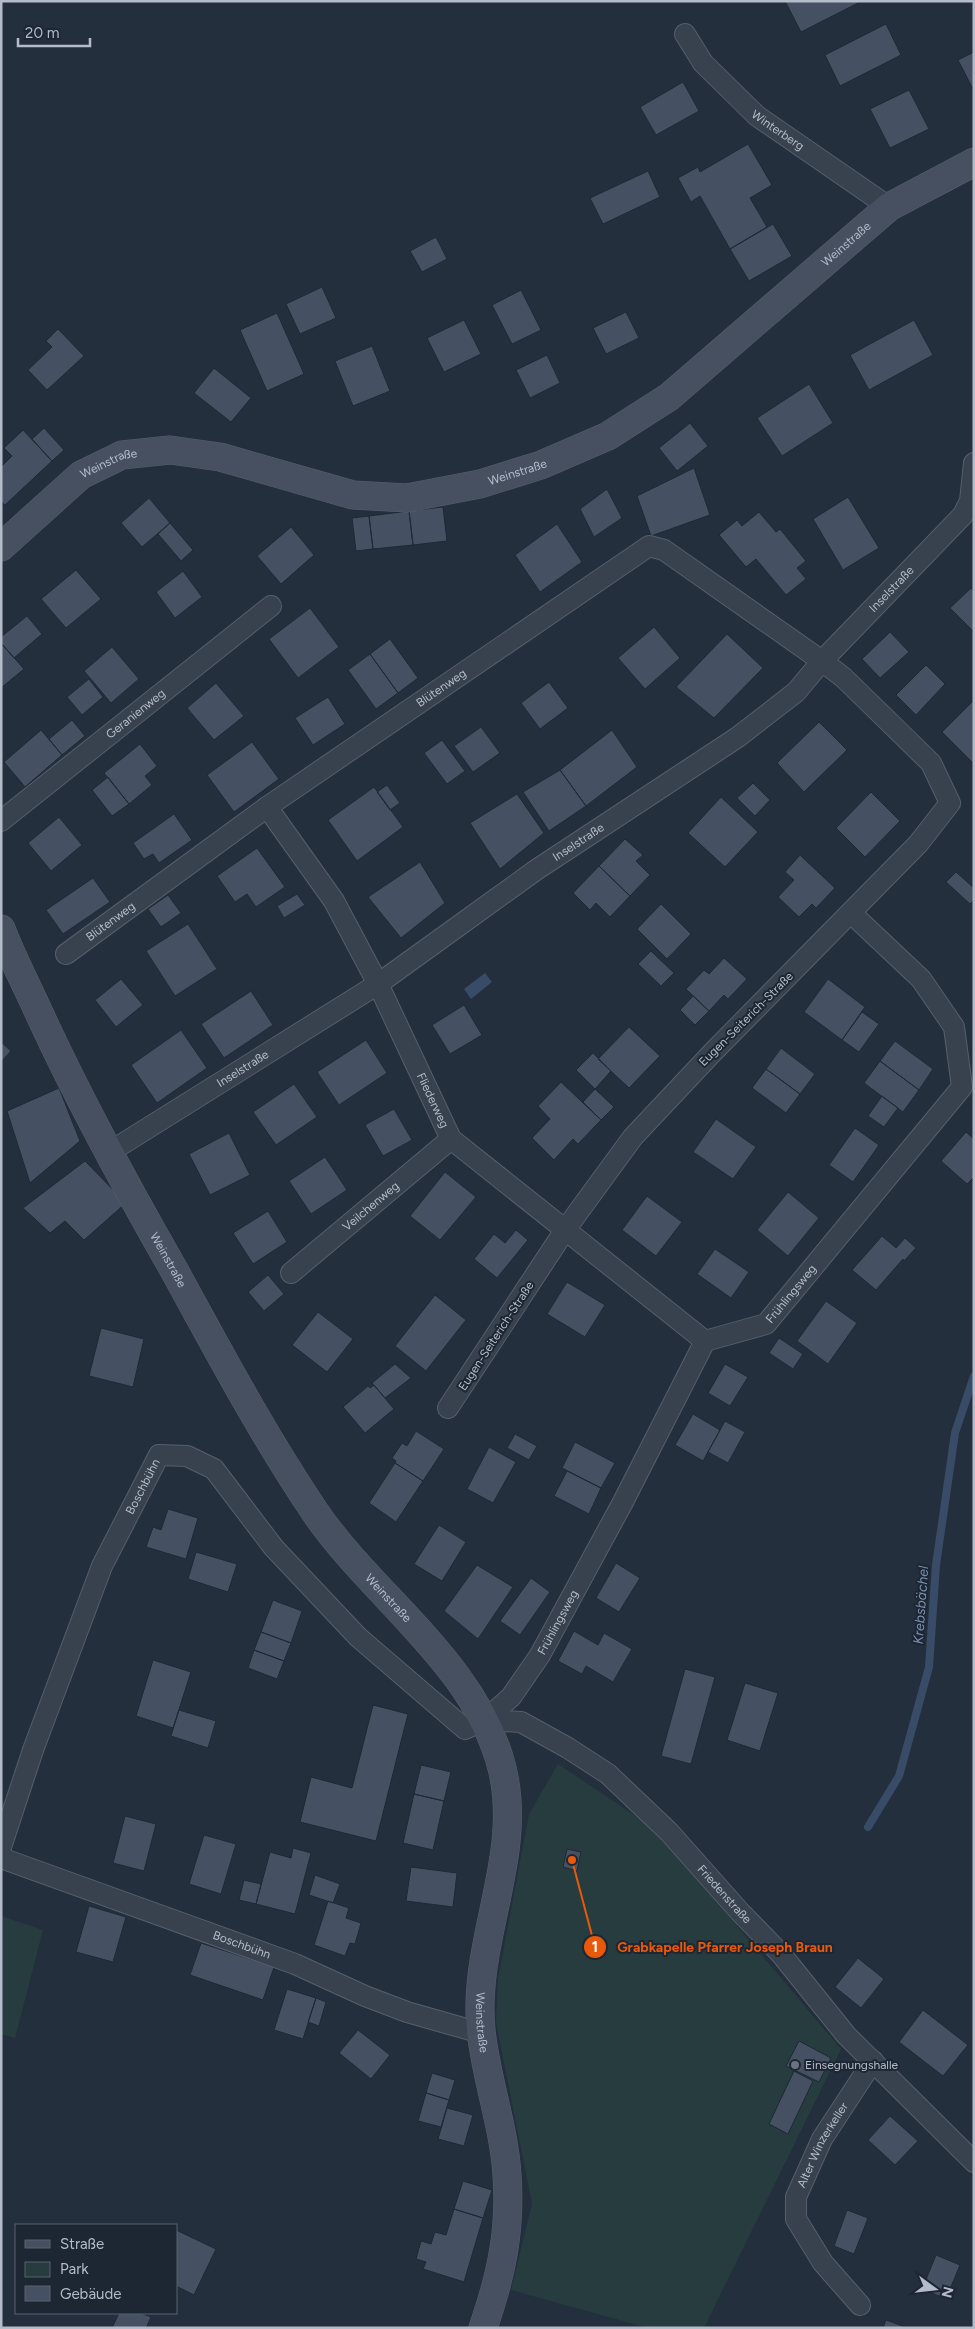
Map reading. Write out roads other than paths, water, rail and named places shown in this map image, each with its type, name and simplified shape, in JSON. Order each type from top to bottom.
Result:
[{"type":"main road","name":"Weinstraße","points":[[1,547],[81,475],[122,455],[170,450],[220,457],[354,495],[407,498],[480,484],[541,465],[608,436],[669,397],[889,207],[974,162]]},
{"type":"main road","name":"Weinstraße","points":[[3,939],[108,1153],[282,1463],[325,1526],[458,1677],[485,1720],[501,1765],[509,1802],[508,1837],[479,2000],[481,2033],[507,2173],[508,2231],[496,2291],[483,2328]]},
{"type":"street","name":"Winterberg","points":[[684,34],[703,63],[757,116],[889,207]]},
{"type":"street","name":"Inselstraße","points":[[108,1153],[378,984],[536,870],[738,738],[796,692],[822,661],[963,515],[970,501],[974,463]]},
{"type":"street","name":"Blütenweg","points":[[66,954],[267,807],[649,546],[664,550],[822,661]]},
{"type":"street","name":"Geranienweg","points":[[1,821],[270,606]]},
{"type":"street","name":"Eugen-Seiterich-Straße","points":[[448,1408],[565,1230],[632,1137],[918,844],[950,804],[932,763],[844,678],[822,661]]},
{"type":"street","name":"Fliederweg","points":[[267,807],[334,901],[378,984],[451,1139],[705,1341]]},
{"type":"street","name":"Frühlingsweg","points":[[485,1720],[511,1697],[540,1655],[623,1502],[705,1341],[766,1324],[962,1087],[954,1026],[921,979],[852,913]]},
{"type":"street","name":"Veilchenweg","points":[[291,1273],[451,1139]]},
{"type":"street","name":"Boschbühn","points":[[1,1847],[34,1750],[102,1566],[160,1454],[187,1456],[214,1469],[274,1548],[358,1637],[465,1729],[485,1720]]},
{"type":"street","name":"Friedenstraße","points":[[485,1720],[521,1722],[568,1748],[608,1774],[669,1832],[740,1912],[781,1954],[846,2035],[974,2162]]},
{"type":"street","name":"Boschbühn","points":[[1,1858],[295,1964],[365,1996],[407,2012],[481,2033]]},
{"type":"street","name":"Alter Winzerkeller","points":[[860,2305],[823,2263],[796,2219],[796,2197],[822,2140],[873,2061]]},
{"type":"water","points":[[485,973],[492,982],[471,999],[464,989]]},
{"type":"waterway","name":"Krebsbächel","points":[[868,1827],[899,1776],[929,1667],[936,1565],[955,1433],[974,1376]]},
{"type":"place","name":"Grabkapelle Pfarrer Joseph Braun","points":[[572,1860]]},
{"type":"place","name":"Einsegnungshalle","points":[[795,2065]]}]
